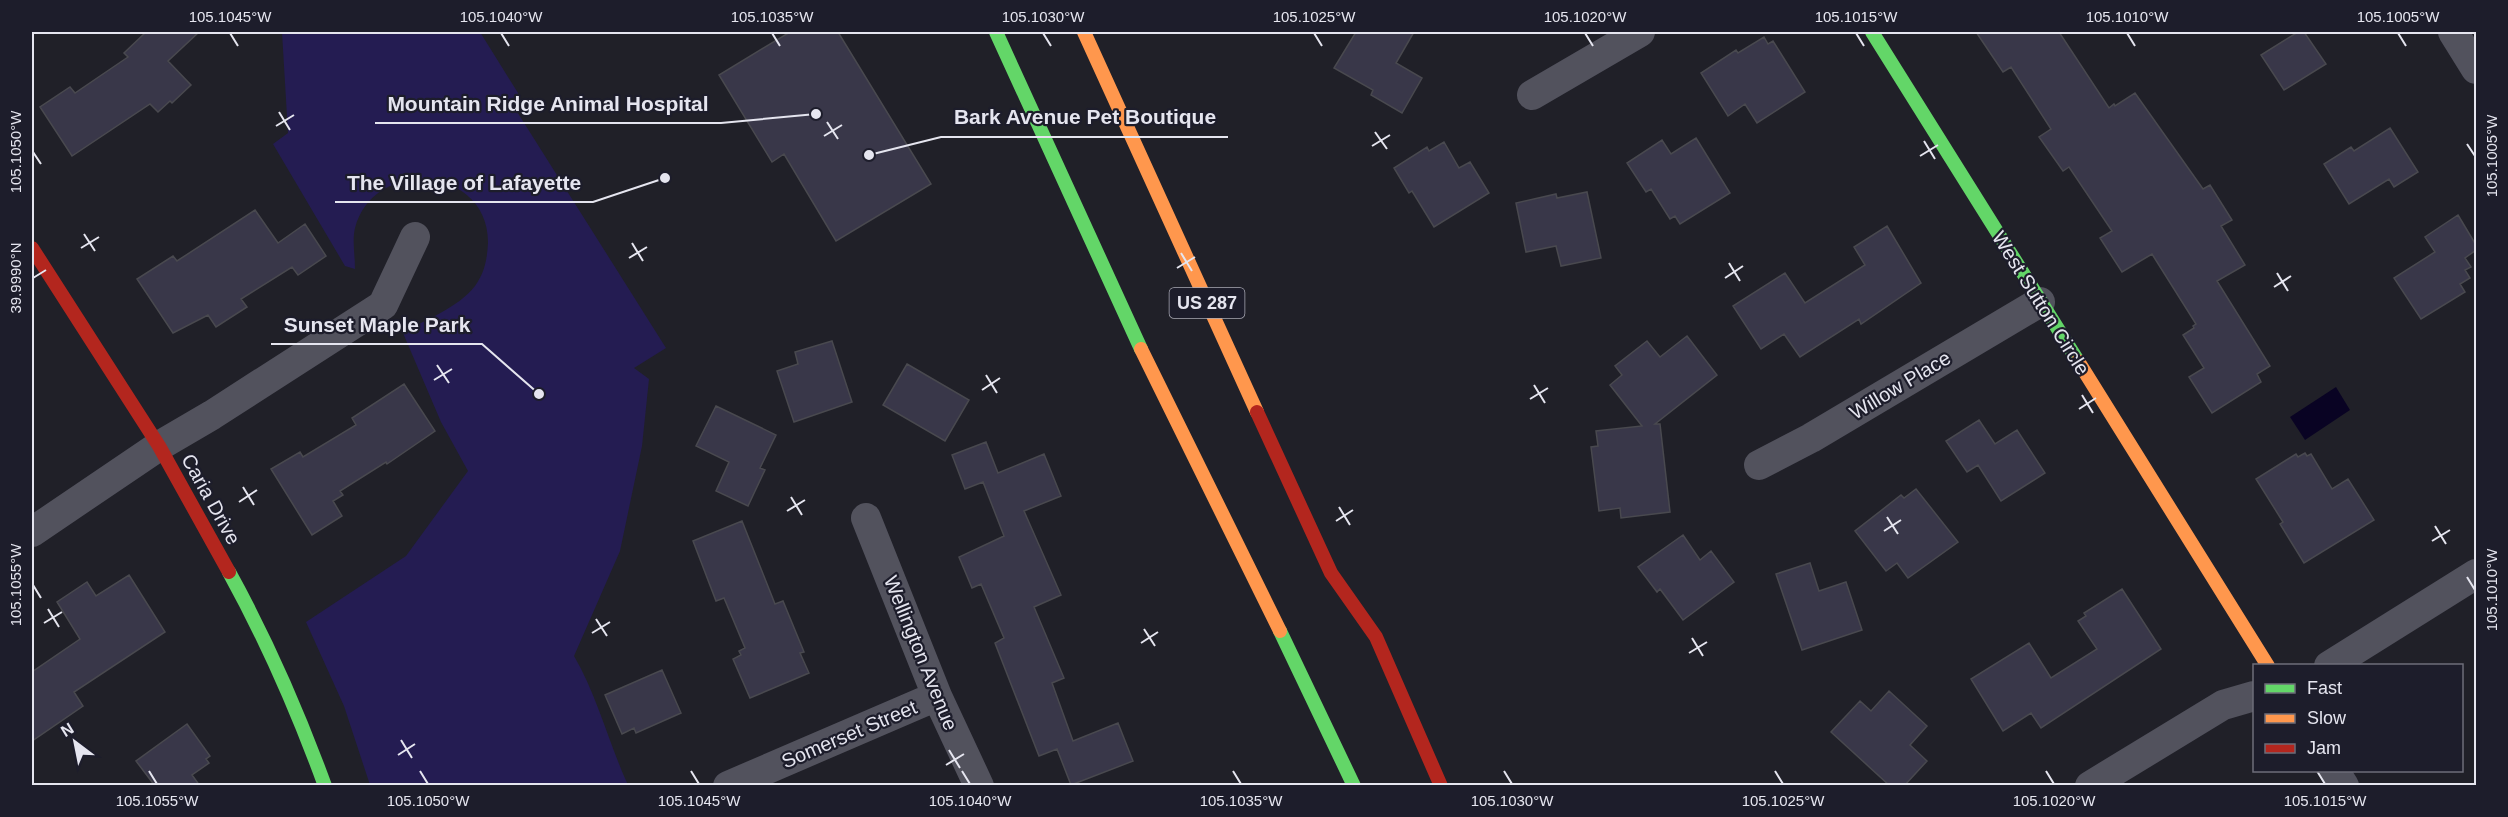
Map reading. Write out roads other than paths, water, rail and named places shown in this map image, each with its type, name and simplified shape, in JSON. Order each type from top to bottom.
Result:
[{"type":"main road","points":[[996,32],[1152,370],[1323,717],[1354,786]]},
{"type":"main road","name":"US 287","points":[[1084,32],[1331,573],[1376,637],[1441,786]]},
{"type":"main road","name":"West Sutton Circle","points":[[1872,32],[2267,664]]},
{"type":"main road","name":"Caria Drive","points":[[32,248],[159,446],[257,622],[301,719],[325,786]]},
{"type":"street","points":[[1532,95],[1640,32]]},
{"type":"street","points":[[2453,32],[2476,69]]},
{"type":"street","points":[[32,532],[159,446],[384,305],[415,237]]},
{"type":"street","name":"Willow Place","points":[[1759,465],[1811,438],[2040,302]]},
{"type":"street","name":"Wellington Avenue","points":[[866,518],[937,696],[979,786]]},
{"type":"street","points":[[2332,664],[2476,574]]},
{"type":"street","name":"Somerset Street","points":[[728,786],[937,696]]},
{"type":"street","points":[[2090,786],[2223,705],[2253,696]]},
{"type":"street","points":[[2335,772],[2344,786]]},
{"type":"place","name":"Mountain Ridge Animal Hospital","points":[[816,114]]},
{"type":"place","name":"Bark Avenue Pet Boutique","points":[[869,155]]},
{"type":"place","name":"The Village of Lafayette","points":[[665,178]]},
{"type":"place","name":"Sunset Maple Park","points":[[539,394]]}]
